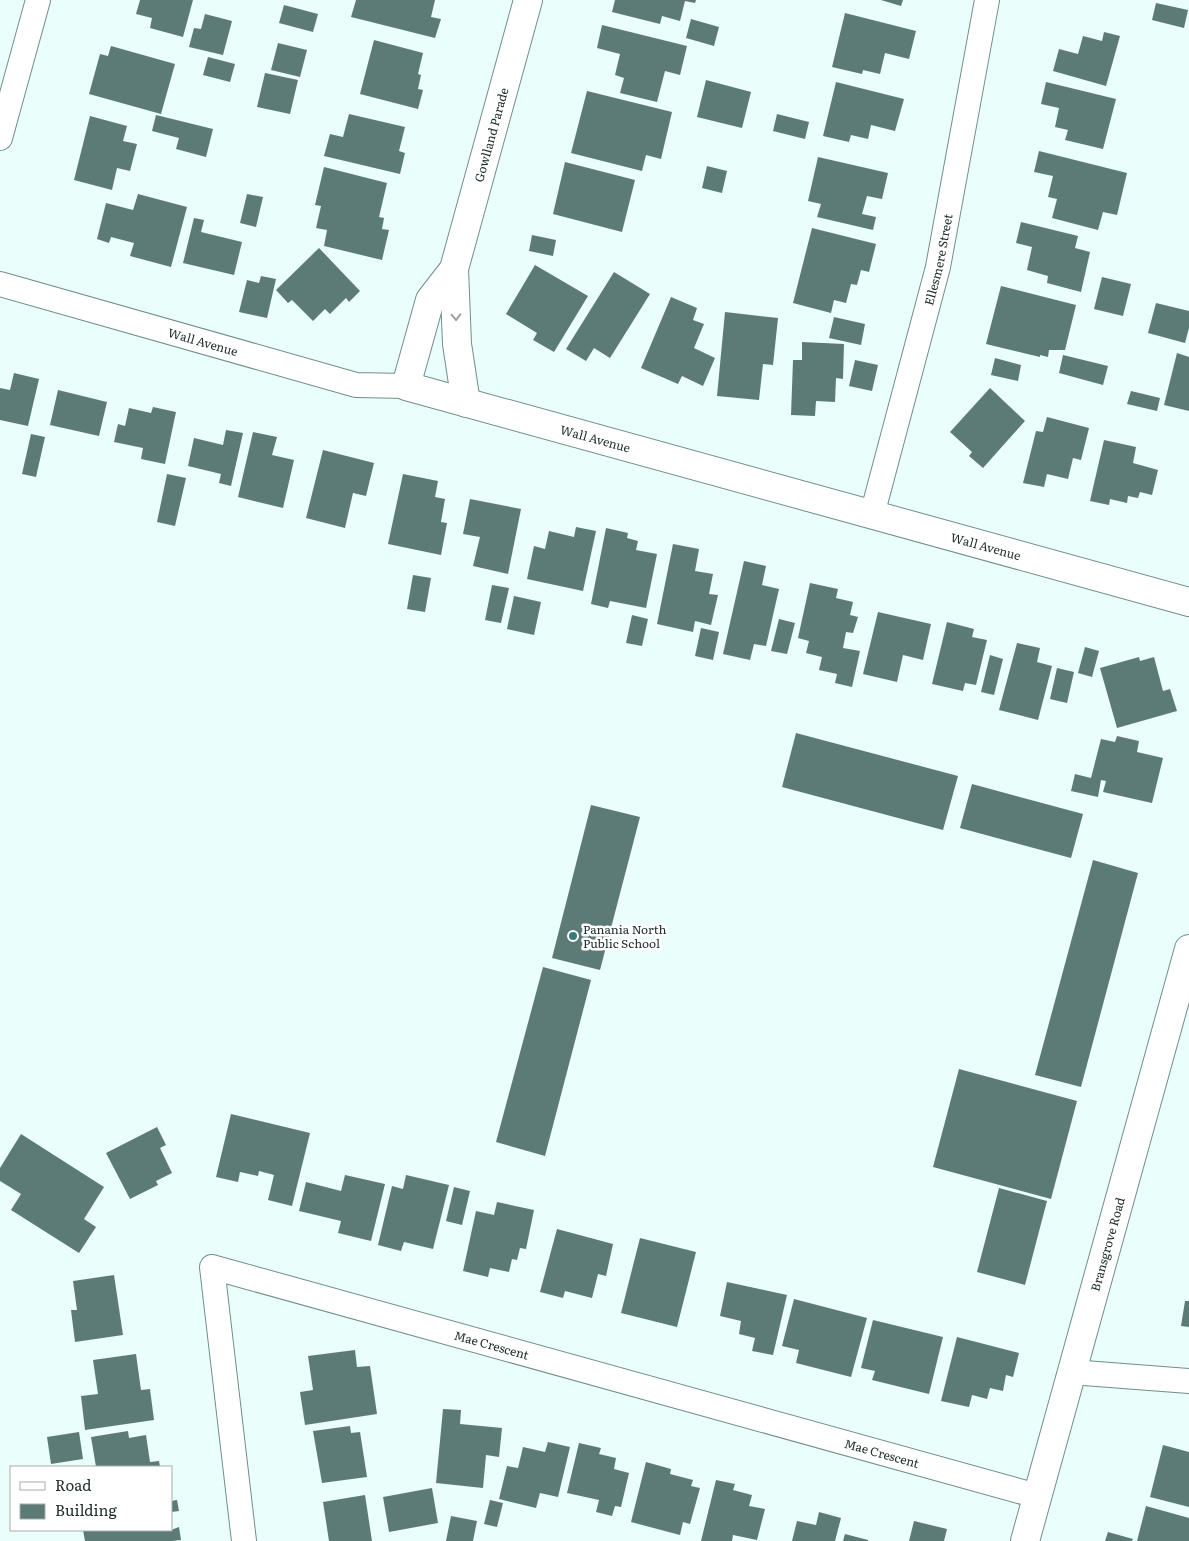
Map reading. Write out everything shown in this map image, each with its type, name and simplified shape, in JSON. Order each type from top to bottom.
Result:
[{"type":"street","points":[[0,138],[38,0]]},
{"type":"street","name":"Gowlland Parade","points":[[466,402],[457,344],[454,269],[528,0]]},
{"type":"street","name":"Ellesmere Street","points":[[872,515],[938,267],[987,0]]},
{"type":"street","name":"Gowlland Parade","points":[[406,386],[430,300],[454,269]]},
{"type":"street","name":"Wall Avenue","points":[[0,284],[356,385],[406,386],[466,402],[1189,602]]},
{"type":"street","name":"Bransgrove Road","points":[[1025,1541],[1189,949]]},
{"type":"street","name":"Mae Crescent","points":[[244,1541],[212,1266],[1036,1496]]},
{"type":"street","points":[[1071,1372],[1189,1381]]},
{"type":"building","points":[[140,0],[193,0],[183,37],[150,28],[152,18],[136,14]]},
{"type":"building","points":[[356,0],[435,0],[431,17],[441,19],[435,38],[351,17]]},
{"type":"building","points":[[615,0],[696,0],[695,3],[685,1],[680,21],[662,16],[660,24],[612,12]]},
{"type":"building","points":[[881,0],[903,0],[901,6]]},
{"type":"building","points":[[1156,3],[1188,10],[1184,28],[1152,20]]},
{"type":"building","points":[[284,5],[318,14],[313,32],[279,23]]},
{"type":"building","points":[[845,13],[916,31],[909,59],[885,53],[880,74],[863,70],[862,74],[832,67]]},
{"type":"building","points":[[205,14],[232,21],[223,55],[189,47],[194,28],[201,29]]},
{"type":"building","points":[[691,19],[719,27],[714,46],[686,38]]},
{"type":"building","points":[[602,25],[687,46],[680,75],[665,71],[657,102],[620,93],[624,78],[615,75],[620,54],[597,48]]},
{"type":"building","points":[[1104,32],[1120,36],[1106,86],[1053,71],[1059,49],[1078,54],[1083,36],[1102,41]]},
{"type":"building","points":[[374,40],[423,53],[418,74],[421,75],[418,89],[423,90],[418,109],[360,94]]},
{"type":"building","points":[[278,43],[307,50],[300,77],[271,70]]},
{"type":"building","points":[[111,46],[175,64],[161,114],[89,94],[100,54],[108,56]]},
{"type":"building","points":[[208,57],[235,64],[230,82],[203,75]]},
{"type":"building","points":[[265,73],[298,80],[290,114],[257,107]]},
{"type":"building","points":[[706,80],[751,92],[742,128],[697,117]]},
{"type":"building","points":[[836,82],[904,99],[895,131],[871,125],[868,139],[851,135],[849,142],[823,136]]},
{"type":"building","points":[[1046,82],[1116,99],[1103,149],[1065,140],[1068,130],[1055,127],[1059,108],[1041,104]]},
{"type":"building","points":[[587,91],[672,112],[661,159],[646,155],[642,171],[571,153]]},
{"type":"building","points":[[349,114],[405,127],[399,151],[405,153],[400,174],[324,156],[330,134],[343,137]]},
{"type":"building","points":[[777,114],[809,122],[805,139],[773,131]]},
{"type":"building","points":[[156,115],[213,129],[206,157],[176,149],[179,138],[152,131]]},
{"type":"building","points":[[90,116],[127,126],[123,141],[137,144],[130,171],[117,168],[112,190],[74,180]]},
{"type":"building","points":[[1039,151],[1127,173],[1117,215],[1103,212],[1098,230],[1052,218],[1057,199],[1048,197],[1053,176],[1034,172]]},
{"type":"building","points":[[818,157],[888,173],[882,199],[867,196],[862,214],[876,217],[873,230],[817,217],[821,204],[808,201]]},
{"type":"building","points":[[565,162],[635,180],[622,232],[553,214]]},
{"type":"building","points":[[707,166],[727,171],[722,193],[702,188]]},
{"type":"building","points":[[324,167],[387,183],[379,217],[384,218],[382,229],[389,230],[382,260],[324,246],[327,230],[316,228],[321,206],[315,205]]},
{"type":"building","points":[[138,194],[187,207],[171,267],[130,256],[134,243],[111,237],[109,243],[97,239],[106,203],[133,210]]},
{"type":"building","points":[[247,194],[263,197],[256,227],[240,223]]},
{"type":"building","points":[[194,218],[204,220],[201,232],[242,242],[234,275],[183,263]]},
{"type":"building","points":[[1021,222],[1078,236],[1075,248],[1090,252],[1081,292],[1047,283],[1048,276],[1027,270],[1032,247],[1016,243]]},
{"type":"building","points":[[812,228],[876,244],[869,272],[861,270],[857,285],[851,284],[846,303],[834,300],[831,313],[793,303]]},
{"type":"building","points":[[532,235],[556,240],[553,256],[529,251]]},
{"type":"building","points":[[319,248],[360,291],[349,302],[346,298],[330,314],[325,309],[313,321],[292,300],[288,303],[276,290]]},
{"type":"building","points":[[535,265],[588,296],[554,352],[533,340],[537,333],[506,314]]},
{"type":"building","points":[[614,272],[650,294],[610,358],[594,348],[586,361],[566,349]]},
{"type":"building","points":[[261,276],[276,279],[267,318],[239,312],[247,280],[259,283]]},
{"type":"building","points":[[1102,277],[1131,284],[1123,316],[1094,309]]},
{"type":"building","points":[[1001,286],[1076,305],[1065,350],[1049,350],[1048,357],[1040,355],[1040,357],[986,344]]},
{"type":"building","points":[[671,297],[697,308],[693,320],[704,324],[694,348],[715,358],[703,386],[682,376],[678,384],[641,368]]},
{"type":"building","points":[[1156,303],[1189,311],[1189,328],[1185,343],[1148,333]]},
{"type":"building","points":[[725,312],[778,318],[773,365],[763,364],[759,400],[717,396]]},
{"type":"building","points":[[834,317],[865,324],[861,345],[829,338]]},
{"type":"building","points":[[802,342],[844,344],[843,379],[836,378],[835,402],[816,401],[815,416],[791,415],[793,360],[802,360]]},
{"type":"building","points":[[1177,353],[1189,357],[1189,411],[1164,405]]},
{"type":"building","points":[[1063,355],[1108,366],[1103,385],[1059,373]]},
{"type":"building","points":[[995,358],[1021,365],[1018,381],[991,375]]},
{"type":"building","points":[[855,360],[878,365],[872,391],[849,386]]},
{"type":"building","points":[[14,373],[39,379],[28,426],[0,420],[0,388],[10,390]]},
{"type":"building","points":[[990,388],[1025,421],[983,468],[969,456],[972,452],[950,432]]},
{"type":"building","points":[[58,390],[107,402],[99,436],[50,425]]},
{"type":"building","points":[[1131,391],[1160,398],[1157,411],[1127,404]]},
{"type":"building","points":[[153,407],[176,412],[165,464],[141,459],[143,448],[114,442],[118,424],[125,426],[129,408],[151,413]]},
{"type":"building","points":[[1047,417],[1089,428],[1081,460],[1073,458],[1068,479],[1047,474],[1044,487],[1023,483],[1036,431],[1043,432]]},
{"type":"building","points":[[226,430],[243,433],[231,486],[219,483],[221,474],[188,466],[194,438],[223,445]]},
{"type":"building","points":[[253,432],[277,437],[272,455],[294,460],[283,508],[238,497]]},
{"type":"building","points":[[31,434],[45,437],[36,477],[22,474]]},
{"type":"building","points":[[1104,440],[1136,447],[1133,463],[1158,470],[1152,495],[1140,492],[1138,498],[1128,496],[1127,503],[1110,499],[1109,505],[1090,501]]},
{"type":"building","points":[[323,450],[374,463],[366,496],[353,493],[345,528],[306,518]]},
{"type":"building","points":[[167,474],[186,478],[175,526],[157,522]]},
{"type":"building","points":[[403,474],[438,481],[435,497],[445,499],[441,522],[447,523],[441,555],[388,544]]},
{"type":"building","points":[[470,499],[521,509],[508,574],[473,566],[480,537],[463,534]]},
{"type":"building","points":[[576,527],[596,531],[583,591],[527,579],[534,546],[545,549],[549,531],[574,537]]},
{"type":"building","points":[[606,528],[628,533],[627,538],[638,541],[636,550],[657,554],[646,608],[610,601],[608,608],[591,604]]},
{"type":"building","points":[[673,544],[699,549],[695,571],[713,574],[709,594],[718,595],[711,625],[695,621],[693,632],[657,624]]},
{"type":"building","points":[[744,561],[766,566],[762,585],[779,589],[766,646],[754,644],[750,660],[723,654]]},
{"type":"building","points":[[413,575],[431,578],[425,612],[407,609]]},
{"type":"building","points":[[810,583],[838,589],[836,598],[853,602],[850,615],[858,617],[853,633],[846,632],[843,648],[860,651],[852,687],[835,683],[837,674],[819,670],[822,657],[806,653],[809,641],[798,638]]},
{"type":"building","points":[[492,585],[509,588],[501,623],[485,620]]},
{"type":"building","points":[[514,596],[541,602],[534,635],[507,629]]},
{"type":"building","points":[[878,612],[931,624],[923,660],[903,655],[897,682],[863,674]]},
{"type":"building","points":[[632,615],[648,619],[642,646],[626,643]]},
{"type":"building","points":[[779,619],[795,623],[787,654],[771,651]]},
{"type":"building","points":[[947,622],[974,629],[972,637],[987,640],[976,685],[965,683],[963,691],[932,684]]},
{"type":"building","points":[[701,628],[719,632],[713,660],[695,656]]},
{"type":"building","points":[[1017,643],[1040,648],[1037,662],[1052,666],[1038,720],[999,710]]},
{"type":"building","points":[[1085,647],[1099,651],[1092,677],[1078,673]]},
{"type":"building","points":[[990,655],[1003,659],[994,695],[981,692]]},
{"type":"building","points":[[1139,657],[1140,661],[1154,657],[1163,691],[1170,689],[1177,711],[1117,728],[1100,668]]},
{"type":"building","points":[[1057,668],[1074,672],[1067,703],[1050,699]]},
{"type":"building","points":[[796,733],[958,776],[943,830],[782,787]]},
{"type":"building","points":[[1117,736],[1139,741],[1137,752],[1163,758],[1152,803],[1103,792],[1106,781],[1101,780],[1098,797],[1071,791],[1075,774],[1091,778],[1101,739],[1115,742]]},
{"type":"building","points":[[972,784],[1083,814],[1071,858],[960,828]]},
{"type":"building","points":[[591,805],[640,817],[600,970],[552,958]]},
{"type":"building","points":[[1093,860],[1138,873],[1081,1087],[1035,1075]]},
{"type":"building","points":[[543,967],[591,980],[545,1156],[496,1142]]},
{"type":"building","points":[[959,1069],[1077,1101],[1051,1199],[933,1167]]},
{"type":"building","points":[[231,1114],[310,1133],[292,1206],[268,1200],[274,1175],[259,1171],[258,1176],[240,1172],[238,1182],[216,1177]]},
{"type":"building","points":[[157,1127],[166,1145],[160,1148],[172,1173],[156,1181],[158,1185],[130,1199],[106,1153]]},
{"type":"building","points":[[21,1134],[104,1187],[84,1219],[96,1227],[79,1253],[11,1210],[21,1194],[0,1181],[0,1168]]},
{"type":"building","points":[[345,1175],[385,1184],[371,1241],[338,1233],[341,1221],[299,1211],[306,1182],[341,1191]]},
{"type":"building","points":[[406,1175],[449,1185],[433,1249],[404,1242],[401,1251],[378,1245],[392,1186],[403,1189]]},
{"type":"building","points":[[454,1187],[470,1191],[462,1225],[446,1221]]},
{"type":"building","points":[[999,1188],[1047,1201],[1025,1285],[977,1272]]},
{"type":"building","points":[[497,1202],[534,1210],[526,1249],[520,1248],[517,1260],[512,1259],[509,1272],[490,1268],[488,1277],[463,1271],[476,1211],[494,1215]]},
{"type":"building","points":[[557,1229],[613,1244],[606,1276],[598,1274],[592,1298],[565,1291],[563,1298],[540,1292]]},
{"type":"building","points":[[640,1238],[696,1252],[677,1327],[621,1313]]},
{"type":"building","points":[[114,1275],[123,1335],[75,1342],[71,1310],[77,1310],[73,1281]]},
{"type":"building","points":[[727,1282],[787,1295],[773,1355],[752,1351],[755,1338],[739,1334],[741,1321],[720,1316]]},
{"type":"building","points":[[794,1299],[867,1318],[851,1377],[796,1363],[799,1350],[782,1346]]},
{"type":"building","points":[[1185,1301],[1189,1301],[1189,1327],[1181,1326]]},
{"type":"building","points":[[873,1320],[943,1337],[929,1394],[872,1380],[875,1371],[861,1368]]},
{"type":"building","points":[[957,1337],[1019,1353],[1013,1377],[1006,1375],[1003,1391],[990,1388],[987,1399],[972,1395],[969,1407],[941,1401]]},
{"type":"building","points":[[355,1350],[357,1367],[370,1366],[377,1414],[305,1425],[300,1392],[313,1390],[308,1356]]},
{"type":"building","points":[[136,1354],[141,1390],[150,1389],[154,1420],[85,1430],[81,1396],[98,1394],[93,1360]]},
{"type":"building","points":[[443,1409],[461,1410],[460,1424],[502,1428],[499,1457],[486,1455],[483,1488],[436,1483]]},
{"type":"building","points":[[350,1426],[351,1433],[360,1432],[367,1477],[322,1483],[313,1431]]},
{"type":"building","points":[[128,1431],[129,1438],[146,1435],[150,1462],[159,1461],[160,1466],[96,1466],[91,1437]]},
{"type":"building","points":[[79,1432],[83,1459],[51,1464],[47,1437]]},
{"type":"building","points":[[548,1442],[570,1447],[558,1497],[540,1493],[536,1508],[499,1499],[507,1466],[518,1468],[523,1447],[545,1452]]},
{"type":"building","points":[[579,1443],[601,1448],[599,1454],[616,1458],[614,1469],[629,1473],[621,1507],[615,1506],[612,1516],[596,1512],[599,1500],[567,1493]]},
{"type":"building","points":[[1163,1445],[1189,1452],[1189,1507],[1150,1497]]},
{"type":"building","points":[[646,1462],[671,1469],[670,1474],[693,1480],[691,1486],[700,1488],[690,1524],[683,1522],[680,1535],[631,1522]]},
{"type":"building","points":[[716,1480],[735,1484],[733,1490],[752,1495],[749,1506],[765,1509],[757,1540],[733,1535],[732,1541],[701,1541]]},
{"type":"building","points":[[432,1488],[438,1523],[389,1532],[383,1497]]},
{"type":"building","points":[[365,1495],[372,1541],[329,1541],[323,1502]]},
{"type":"building","points":[[177,1500],[179,1511],[172,1512],[172,1501]]},
{"type":"building","points":[[490,1500],[503,1503],[497,1527],[484,1524]]},
{"type":"building","points":[[1146,1506],[1189,1518],[1189,1541],[1137,1541]]},
{"type":"building","points":[[819,1512],[841,1518],[835,1541],[792,1541],[797,1521],[816,1525]]},
{"type":"building","points":[[451,1516],[477,1521],[473,1541],[446,1541]]},
{"type":"building","points":[[914,1521],[947,1529],[944,1541],[909,1541]]},
{"type":"building","points":[[179,1527],[181,1540],[85,1541],[83,1531],[172,1531]]},
{"type":"building","points":[[1108,1532],[1133,1539],[1132,1541],[1105,1541]]},
{"type":"building","points":[[845,1534],[868,1540],[868,1541],[843,1541]]},
{"type":"place","name":"Panania North Public School","points":[[573,936]]}]
